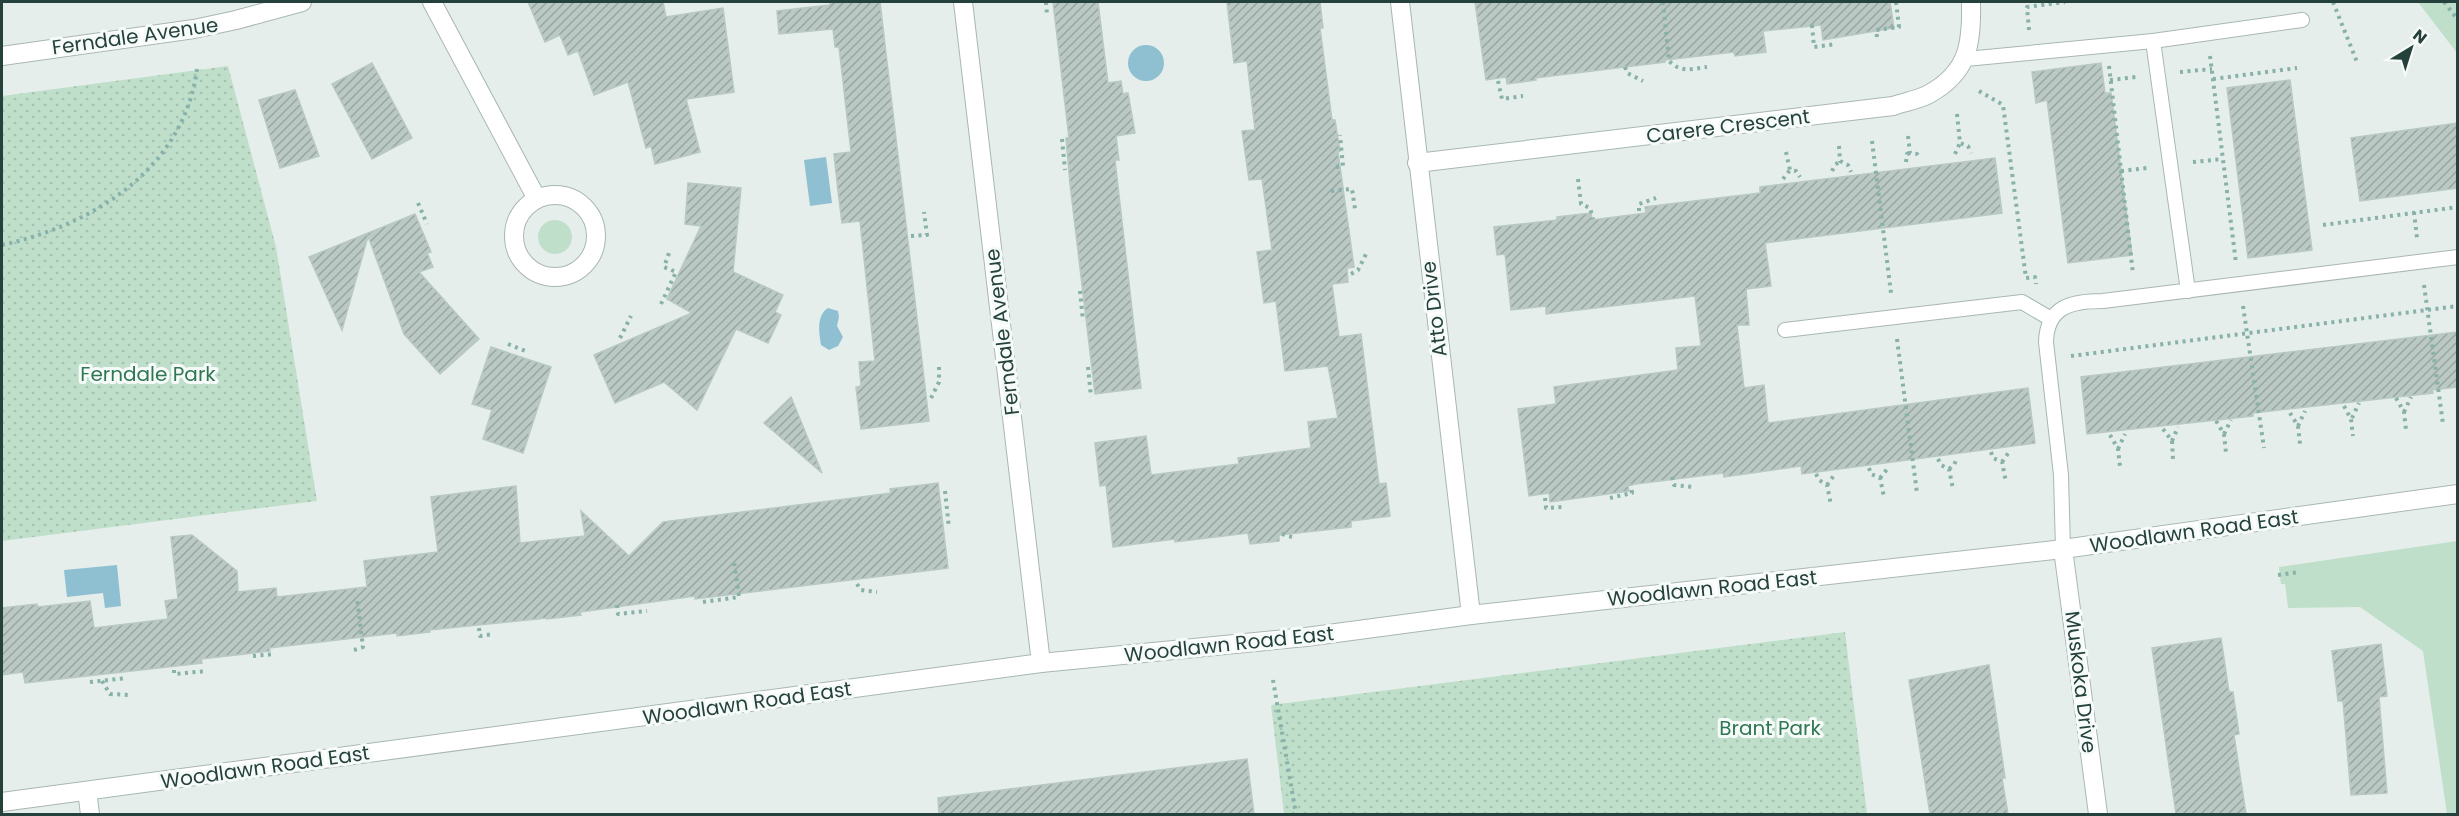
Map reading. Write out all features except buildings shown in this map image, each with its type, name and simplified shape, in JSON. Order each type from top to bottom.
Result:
[{"type":"street","name":"Ferndale Avenue","points":[[2,56],[194,29],[302,2]]},
{"type":"street","points":[[432,2],[537,199]]},
{"type":"street","name":"Ferndale Avenue","points":[[963,2],[1041,663]]},
{"type":"street","name":"Atto Drive","points":[[1400,2],[1471,615]]},
{"type":"street","points":[[1966,59],[1972,33],[1971,2]]},
{"type":"street","name":"Carere Crescent","points":[[1417,163],[1893,106],[1928,94],[1949,79],[1966,59]]},
{"type":"street","points":[[549,195],[575,200],[585,208],[592,219],[596,235],[593,251],[582,267],[571,274],[557,277],[543,276],[525,264],[515,246],[514,232],[517,219],[526,207],[537,199],[549,195]]},
{"type":"street","name":"Woodlawn Road East","points":[[2,802],[1041,663],[1287,639],[1471,615],[2063,549],[2457,494]]},
{"type":"street","name":"Muskoka Drive","points":[[2063,549],[2098,814]]},
{"type":"street","points":[[87,791],[90,814]]},
{"type":"lane","points":[[1966,59],[2153,40],[2302,20]]},
{"type":"lane","points":[[2153,40],[2188,291]]},
{"type":"lane","points":[[2063,549],[2061,475],[2047,357],[2046,328],[2051,319],[2065,306],[2084,301],[2240,285],[2457,257]]},
{"type":"lane","points":[[1785,330],[2022,302],[2051,319]]},
{"type":"path","points":[[1046,2],[1047,15]]},
{"type":"path","points":[[1663,2],[1669,61],[1683,70],[1707,67]]},
{"type":"path","points":[[1877,37],[1876,30],[1899,27],[1896,2]]},
{"type":"path","points":[[2020,32],[2030,31],[2026,6],[2065,2]]},
{"type":"path","points":[[2333,2],[2346,40],[2357,62]]},
{"type":"path","points":[[2444,2],[2457,20]]},
{"type":"path","points":[[1812,25],[1814,47],[1836,44]]},
{"type":"path","points":[[2208,33],[2240,285],[2264,448]]},
{"type":"path","points":[[2106,45],[2136,297]]},
{"type":"path","points":[[1625,67],[1627,73],[1643,81]]},
{"type":"path","points":[[2213,79],[2297,68]]},
{"type":"path","points":[[2,245],[30,239],[61,227],[124,192],[151,167],[174,135],[191,103],[197,69]]},
{"type":"path","points":[[1498,81],[1502,99],[1523,96]]},
{"type":"path","points":[[1979,91],[2003,105],[2026,278],[2035,277],[2037,290]]},
{"type":"path","points":[[1955,154],[1960,143],[1957,114]]},
{"type":"path","points":[[1336,167],[1343,166],[1340,135]]},
{"type":"path","points":[[1906,162],[1907,154],[1910,153],[1908,136]]},
{"type":"path","points":[[1062,139],[1065,170]]},
{"type":"path","points":[[1960,143],[1968,146],[1971,153]]},
{"type":"path","points":[[1839,146],[1840,161]]},
{"type":"path","points":[[1786,152],[1790,170]]},
{"type":"path","points":[[1910,153],[1917,154],[1920,159]]},
{"type":"path","points":[[1832,171],[1840,161]]},
{"type":"path","points":[[1840,161],[1848,165],[1851,171]]},
{"type":"path","points":[[1790,170],[1796,171],[1800,177]]},
{"type":"path","points":[[1783,179],[1790,170]]},
{"type":"path","points":[[1578,179],[1581,204],[1590,208],[1593,219]]},
{"type":"path","points":[[1331,190],[1353,189],[1355,209]]},
{"type":"path","points":[[1639,212],[1639,204],[1656,198]]},
{"type":"path","points":[[418,202],[427,224]]},
{"type":"path","points":[[2323,225],[2457,207]]},
{"type":"path","points":[[911,236],[927,235],[924,212]]},
{"type":"path","points":[[2414,212],[2443,424]]},
{"type":"path","points":[[1351,274],[1358,270],[1367,252]]},
{"type":"path","points":[[661,304],[676,272],[664,267],[669,253]]},
{"type":"path","points":[[1080,291],[1083,321]]},
{"type":"path","points":[[2047,357],[2457,306]]},
{"type":"path","points":[[621,338],[631,316]]},
{"type":"path","points":[[508,344],[528,352]]},
{"type":"path","points":[[930,398],[939,382],[939,366]]},
{"type":"path","points":[[1088,367],[1091,397]]},
{"type":"path","points":[[2404,412],[2411,397]]},
{"type":"path","points":[[2396,398],[2404,412],[2406,430]]},
{"type":"path","points":[[2351,419],[2359,403]]},
{"type":"path","points":[[2344,406],[2351,419],[2353,436]]},
{"type":"path","points":[[2298,426],[2305,411]]},
{"type":"path","points":[[2290,413],[2298,426],[2300,444]]},
{"type":"path","points":[[2224,434],[2231,420]]},
{"type":"path","points":[[2216,421],[2224,434],[2226,453]]},
{"type":"path","points":[[2173,460],[2172,441],[2178,427]]},
{"type":"path","points":[[2163,429],[2172,441]]},
{"type":"path","points":[[2118,449],[2125,434]]},
{"type":"path","points":[[2110,435],[2118,449],[2120,467]]},
{"type":"path","points":[[1991,452],[1993,458],[2002,462]]},
{"type":"path","points":[[2006,482],[2002,462],[2009,452]]},
{"type":"path","points":[[1953,489],[1949,469],[1957,458]]},
{"type":"path","points":[[1938,459],[1941,465],[1949,469]]},
{"type":"path","points":[[1869,468],[1871,474],[1880,478]]},
{"type":"path","points":[[1880,478],[1888,468]]},
{"type":"path","points":[[1816,474],[1819,480],[1827,485],[1831,504]]},
{"type":"path","points":[[1827,485],[1835,474]]},
{"type":"path","points":[[1672,477],[1674,485],[1694,487]]},
{"type":"path","points":[[1880,478],[1884,497]]},
{"type":"path","points":[[1610,498],[1632,493],[1631,484]]},
{"type":"path","points":[[945,491],[949,528]]},
{"type":"path","points":[[1545,498],[1546,508],[1562,507]]},
{"type":"path","points":[[1282,534],[1292,537]]},
{"type":"path","points":[[703,602],[739,597],[734,561]]},
{"type":"path","points":[[2278,575],[2299,572]]},
{"type":"path","points":[[857,584],[861,590],[877,592]]},
{"type":"path","points":[[354,650],[363,647],[357,599]]},
{"type":"path","points":[[617,605],[618,614],[647,611]]},
{"type":"path","points":[[479,628],[480,636],[494,634]]},
{"type":"path","points":[[253,656],[275,654]]},
{"type":"path","points":[[174,670],[174,674],[207,671]]},
{"type":"path","points":[[90,682],[127,678]]},
{"type":"path","points":[[1274,680],[1296,814]]},
{"type":"path","points":[[102,681],[110,694],[130,695]]},
{"type":"green space","points":[[2418,2],[2457,2],[2457,53]]},
{"type":"green space","name":"Ferndale Park","points":[[228,66],[276,247],[317,501],[2,541],[2,96]]},
{"type":"green space","points":[[555,220],[567,225],[572,237],[567,249],[555,254],[543,249],[538,237],[543,225]]},
{"type":"green space","points":[[2457,541],[2458,814],[2447,814],[2423,651],[2360,607],[2288,608],[2285,584],[2281,584],[2279,567]]},
{"type":"green space","name":"Brant Park","points":[[1845,632],[1867,814],[1284,814],[1271,705]]},
{"type":"water","points":[[1146,45],[1159,50],[1164,63],[1159,76],[1146,81],[1133,76],[1128,63],[1133,50]]},
{"type":"water","points":[[826,157],[832,203],[810,206],[804,160]]},
{"type":"water","points":[[828,308],[838,311],[837,326],[843,337],[838,346],[829,350],[821,345],[819,330],[822,315]]},
{"type":"water","points":[[117,565],[121,606],[105,608],[103,593],[67,597],[64,570]]}]
